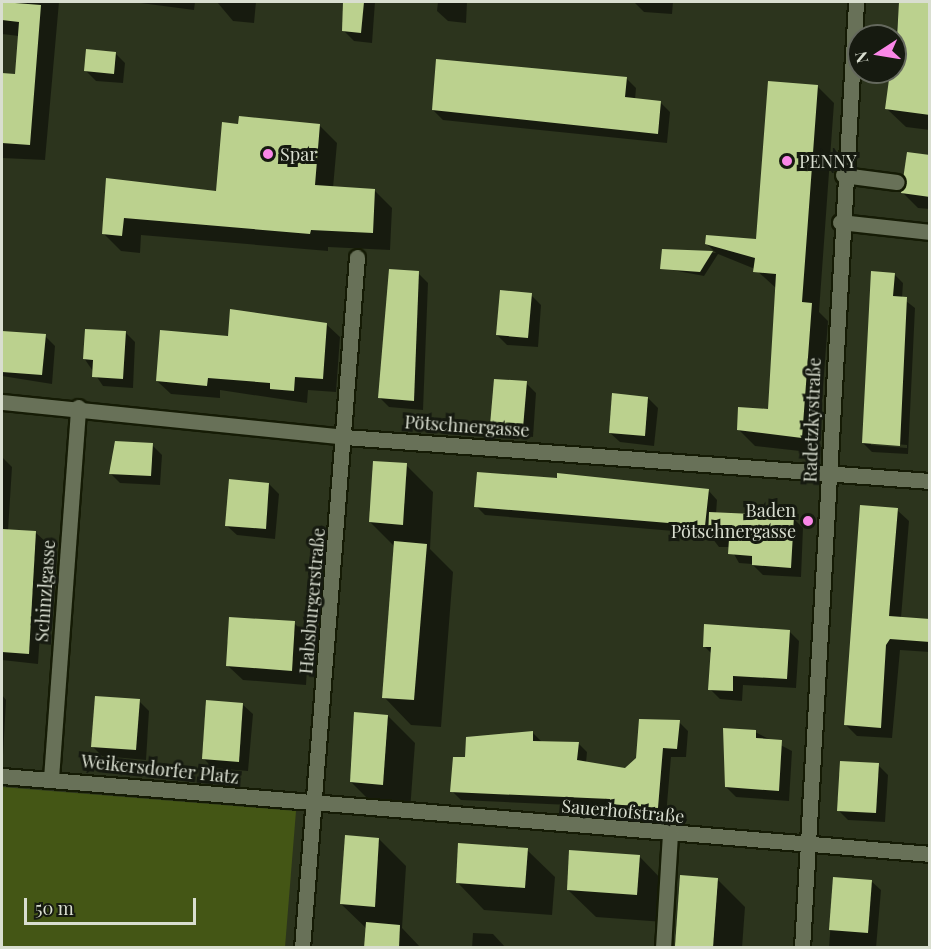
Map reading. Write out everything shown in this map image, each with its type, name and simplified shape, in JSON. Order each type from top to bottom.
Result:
[{"type":"street","name":"Radetzkystraße","points":[[802,948],[810,846],[830,473],[840,222],[856,2]]},
{"type":"street","points":[[843,175],[897,182]]},
{"type":"street","points":[[840,222],[930,232]]},
{"type":"street","name":"Habsburgerstraße","points":[[302,948],[345,437],[357,257]]},
{"type":"street","name":"Pötschnergasse","points":[[2,402],[78,407],[345,437],[930,481]]},
{"type":"street","name":"Schinzlgasse","points":[[51,778],[78,407]]},
{"type":"street","name":"Weikersdorfer Platz","points":[[2,776],[51,778],[314,804]]},
{"type":"street","name":"Sauerhofstraße","points":[[314,804],[930,854]]},
{"type":"street","points":[[663,948],[670,834]]},
{"type":"green space","points":[[2,787],[296,811],[285,947],[2,947]]},
{"type":"building","points":[[2,2],[41,5],[30,145],[2,143],[2,73],[15,74],[19,22],[2,20]]},
{"type":"building","points":[[343,2],[364,2],[361,33],[342,31]]},
{"type":"building","points":[[899,2],[930,2],[930,115],[885,109],[888,84],[907,84],[907,24],[898,24]]},
{"type":"building","points":[[86,49],[116,52],[114,74],[84,71]]},
{"type":"building","points":[[436,59],[627,77],[625,97],[661,101],[658,134],[432,110]]},
{"type":"building","name":"PENNY","points":[[768,81],[818,85],[802,302],[812,303],[802,438],[737,430],[738,407],[768,409],[776,274],[753,272],[755,258],[705,244],[706,235],[756,239]]},
{"type":"building","name":"Spar","points":[[239,116],[320,124],[315,185],[375,189],[373,233],[311,230],[310,234],[124,218],[122,236],[102,234],[106,178],[216,191],[222,122],[238,124]]},
{"type":"building","points":[[907,152],[930,155],[930,197],[901,193]]},
{"type":"building","points":[[662,249],[713,251],[700,272],[660,269]]},
{"type":"building","points":[[389,269],[419,271],[414,401],[378,398]]},
{"type":"building","points":[[871,271],[895,273],[893,296],[907,297],[900,446],[862,443]]},
{"type":"building","points":[[500,290],[532,293],[528,338],[496,335]]},
{"type":"building","points":[[230,309],[327,323],[323,379],[295,377],[294,391],[270,389],[270,383],[208,378],[207,386],[156,381],[160,330],[228,336]]},
{"type":"building","points":[[85,329],[126,331],[123,379],[92,377],[93,360],[83,359]]},
{"type":"building","points":[[2,331],[46,334],[42,375],[2,372]]},
{"type":"building","points":[[494,379],[527,381],[523,428],[490,425]]},
{"type":"building","points":[[612,393],[648,397],[645,436],[609,433]]},
{"type":"building","points":[[115,441],[153,443],[151,476],[109,474]]},
{"type":"building","points":[[373,461],[407,463],[403,525],[369,522]]},
{"type":"building","points":[[477,472],[557,478],[557,473],[709,489],[705,526],[474,507]]},
{"type":"building","points":[[229,479],[269,483],[266,529],[225,526]]},
{"type":"building","points":[[860,505],[898,508],[889,616],[930,619],[930,642],[890,639],[886,645],[881,728],[844,725]]},
{"type":"building","points":[[709,512],[794,516],[791,568],[752,565],[752,556],[728,554],[729,539],[708,537]]},
{"type":"building","points":[[2,529],[36,531],[29,654],[2,652]]},
{"type":"building","points":[[394,541],[427,544],[414,700],[382,698]]},
{"type":"building","points":[[229,617],[295,621],[292,671],[226,666]]},
{"type":"building","points":[[704,624],[790,630],[787,679],[733,676],[733,691],[708,690],[711,647],[703,647]]},
{"type":"building","points":[[95,696],[140,699],[136,750],[91,747]]},
{"type":"building","points":[[206,700],[243,703],[239,762],[202,759]]},
{"type":"building","points":[[354,712],[388,715],[383,785],[350,782]]},
{"type":"building","points":[[639,719],[680,720],[677,749],[663,748],[658,808],[610,804],[610,799],[450,792],[453,757],[465,757],[466,737],[533,731],[533,741],[579,742],[577,760],[625,768],[636,758]]},
{"type":"building","points":[[723,728],[756,730],[756,738],[782,740],[779,791],[725,787]]},
{"type":"building","points":[[840,761],[879,763],[876,813],[837,811]]},
{"type":"building","points":[[345,835],[379,838],[375,907],[340,904]]},
{"type":"building","points":[[458,843],[528,848],[525,888],[456,883]]},
{"type":"building","points":[[569,850],[640,855],[637,895],[567,890]]},
{"type":"building","points":[[680,875],[718,878],[713,948],[675,946]]},
{"type":"building","points":[[833,877],[872,880],[868,933],[829,930]]},
{"type":"building","points":[[366,922],[400,925],[399,948],[364,948]]},
{"type":"place","name":"Spar","points":[[268,154]]},
{"type":"place","name":"PENNY","points":[[787,161]]},
{"type":"place","name":"Baden Pötschnergasse","points":[[808,521]]}]
